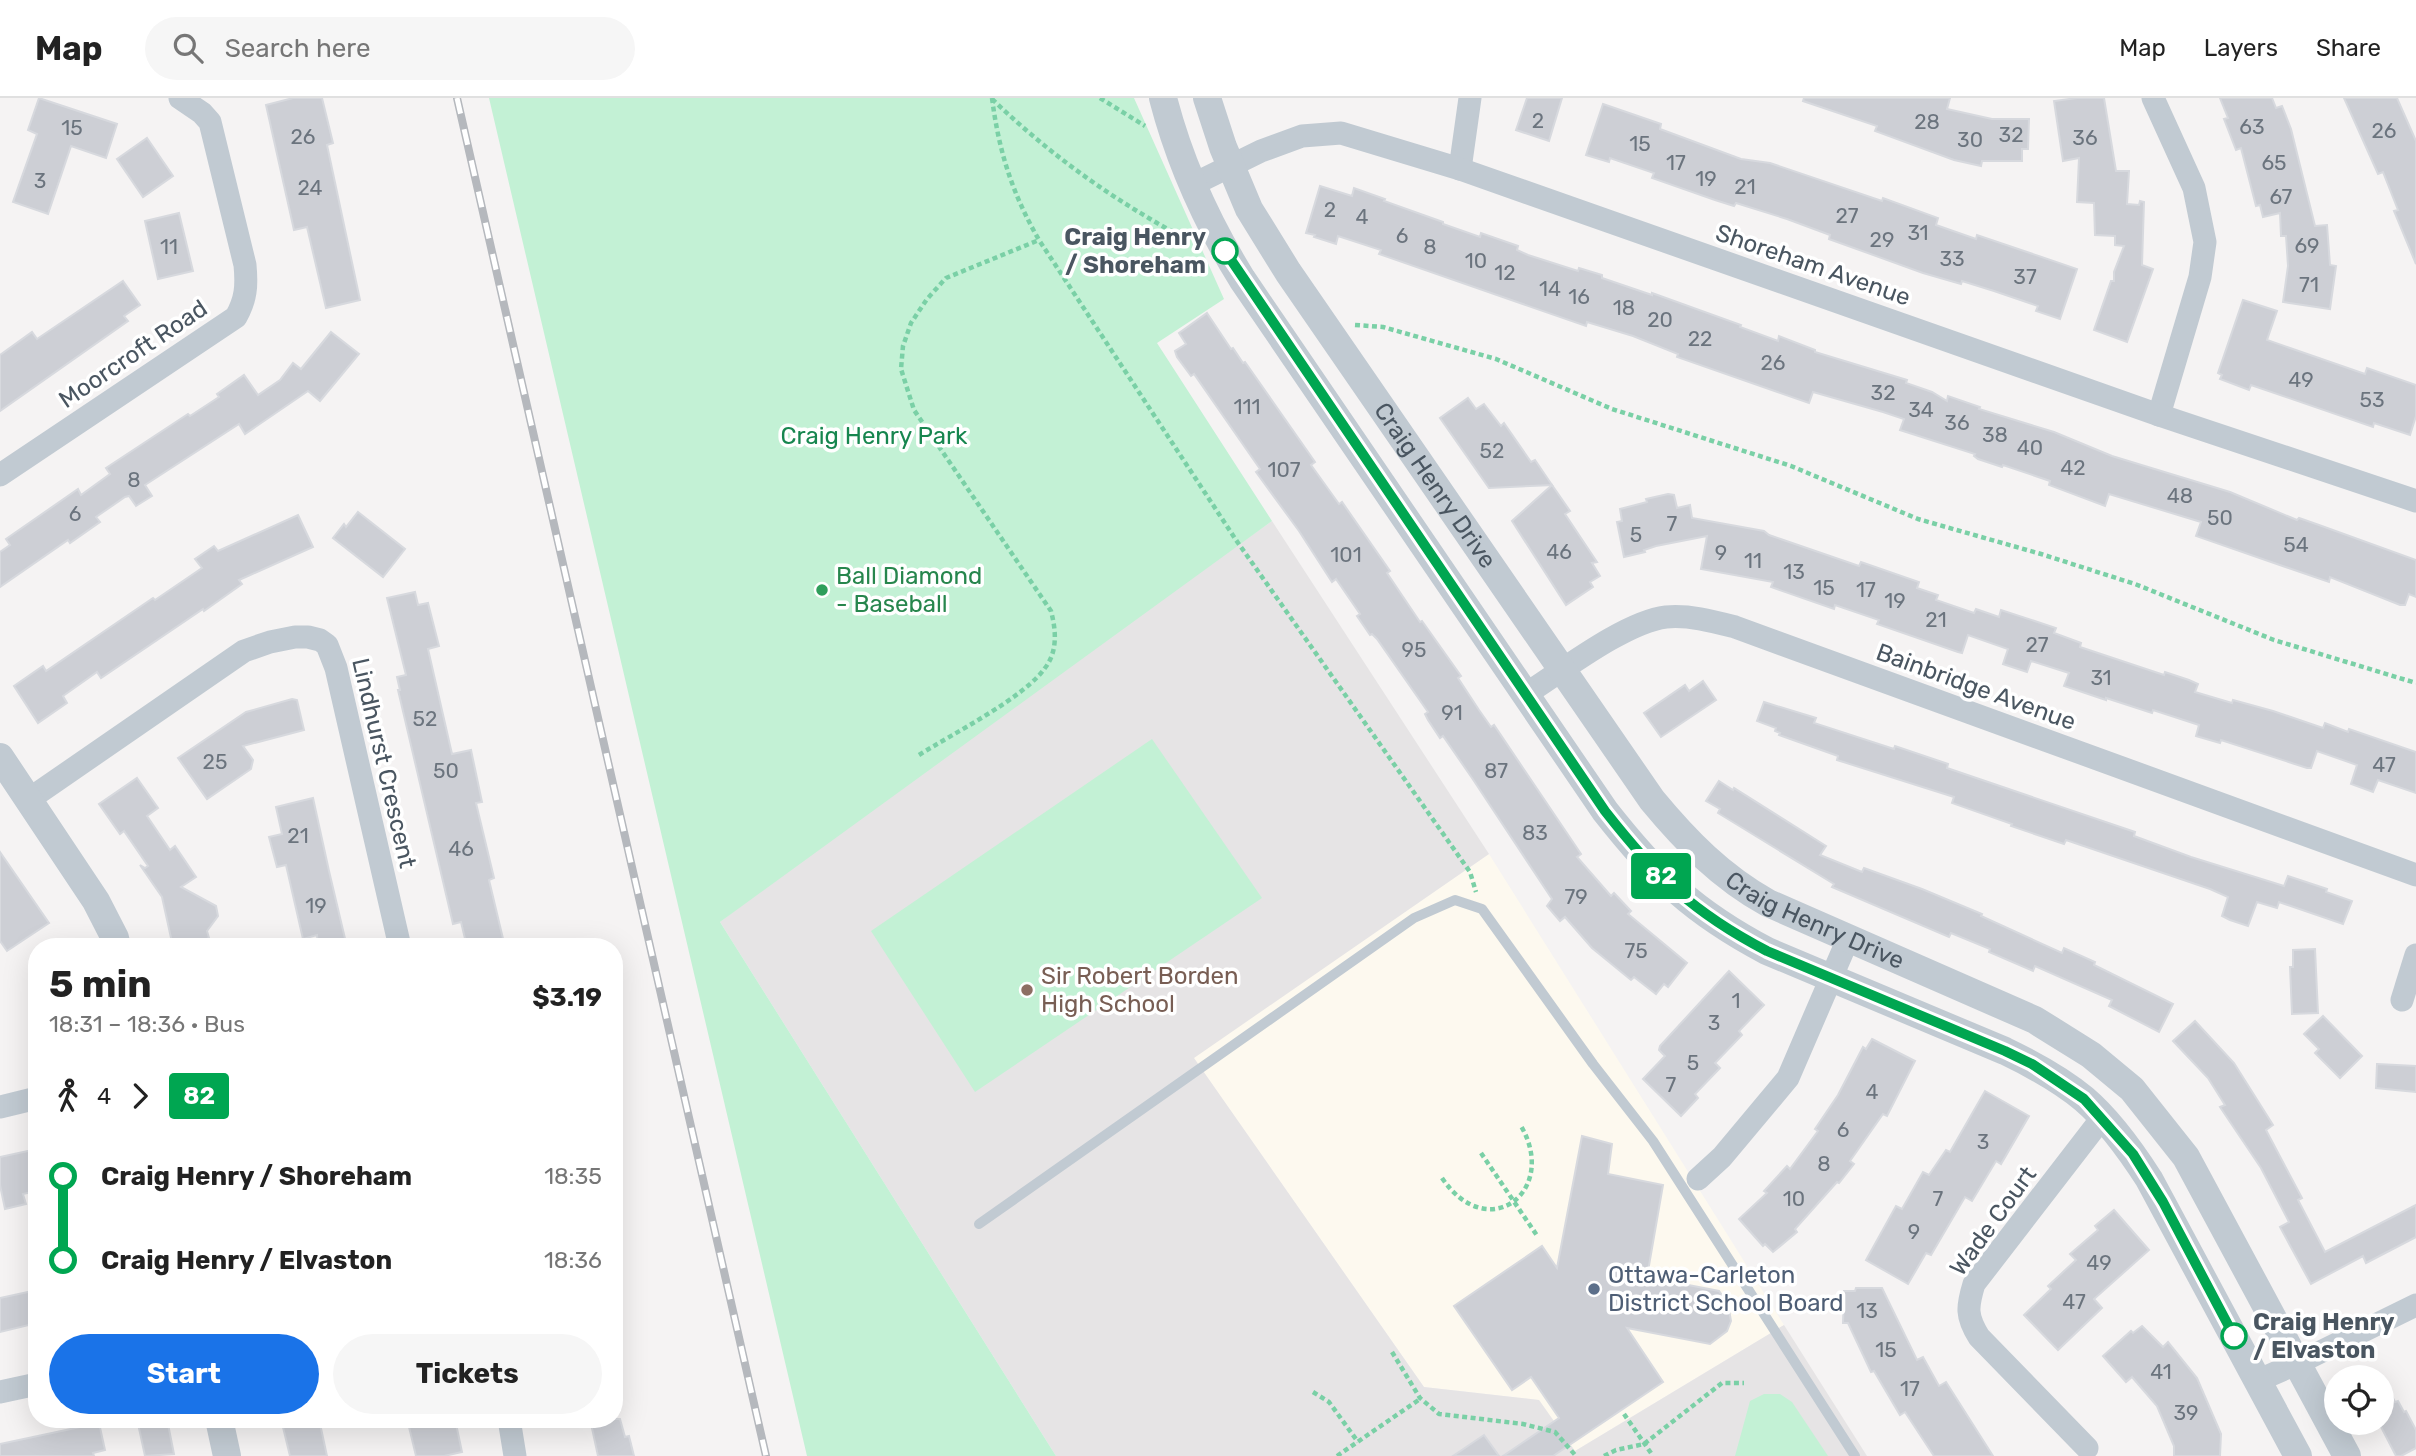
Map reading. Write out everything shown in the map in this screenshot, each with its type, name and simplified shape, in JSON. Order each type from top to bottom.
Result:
[{"type":"street","name":"Moorcroft Road","points":[[0,475],[236,317],[244,301],[247,285],[245,265],[210,122],[180,98]]},
{"type":"street","name":"Craig Henry Drive","points":[[1163,98],[1194,184],[1225,251],[1242,279],[1605,811],[1643,859],[1681,896],[1738,936],[1767,951],[1832,976],[2032,1064],[2084,1099],[2133,1154],[2156,1191],[2298,1456]]},
{"type":"street","name":"Craig Henry Drive","points":[[1207,98],[1231,166],[1249,209],[1262,231],[1652,800],[1694,848],[1741,888],[1848,939],[2035,1020],[2091,1055],[2132,1089],[2186,1157],[2347,1456]]},
{"type":"street","points":[[1460,169],[1470,98]]},
{"type":"street","points":[[2153,98],[2194,188],[2204,242],[2200,277],[2159,415]]},
{"type":"street","name":"Shoreham Avenue","points":[[1194,184],[1261,151],[1302,136],[1341,133],[1460,169],[2159,415],[2416,500]]},
{"type":"street","name":"Bainbridge Avenue","points":[[1526,694],[1624,632],[1651,620],[1690,617],[1711,621],[2416,875]]},
{"type":"street","name":"Lindhurst Crescent","points":[[28,800],[244,651],[295,637],[320,640],[327,645],[336,668],[398,938]]},
{"type":"street","points":[[0,757],[96,901],[115,938]]},
{"type":"street","points":[[1698,1179],[1722,1157],[1788,1078],[1848,939]]},
{"type":"street","points":[[2402,1000],[2416,955]]},
{"type":"street","points":[[0,1107],[28,1100]]},
{"type":"street","name":"Wade Court","points":[[2087,1448],[1979,1336],[1970,1322],[1968,1308],[1974,1284],[2102,1118]]},
{"type":"street","points":[[2257,1381],[2416,1305]]},
{"type":"street","points":[[0,1392],[28,1386]]},
{"type":"street","points":[[221,1428],[227,1456]]},
{"type":"street","points":[[510,1428],[515,1456]]},
{"type":"lane","points":[[979,1224],[1414,918],[1455,900],[1482,909],[1593,1064],[1653,1141],[1855,1456]]},
{"type":"path","points":[[991,98],[1064,163],[1116,198],[1181,235],[1198,234]]},
{"type":"path","points":[[991,98],[997,139],[1006,173],[1021,210],[1039,240],[1236,540],[1470,872],[1482,909]]},
{"type":"path","points":[[1100,98],[1149,128]]},
{"type":"path","points":[[919,755],[1025,689],[1046,667],[1055,646],[1056,628],[1051,611],[914,410],[901,369],[903,346],[911,323],[927,299],[946,278],[1039,240]]},
{"type":"path","points":[[1327,329],[1340,323],[1383,327],[1496,359],[1612,409],[1791,466],[1918,519],[2135,584],[2274,640],[2416,683]]},
{"type":"path","points":[[1443,1178],[1454,1195],[1475,1209],[1493,1210],[1514,1202],[1526,1187],[1533,1168],[1531,1150],[1521,1126]]},
{"type":"path","points":[[1481,1153],[1538,1237]]},
{"type":"path","points":[[1392,1352],[1420,1398],[1438,1414],[1523,1424],[1555,1432],[1576,1456]]},
{"type":"path","points":[[1604,1456],[1616,1450],[1644,1444],[1722,1383],[1744,1383]]},
{"type":"path","points":[[1313,1392],[1329,1402],[1358,1442]]},
{"type":"path","points":[[1337,1456],[1420,1398]]},
{"type":"path","points":[[1624,1414],[1653,1456]]},
{"type":"path","points":[[1633,1456],[1636,1446]]},
{"type":"shaded area","name":"Sir Robert Borden High School","points":[[1272,521],[1489,854],[1194,1058],[1424,1387],[1539,1400],[1575,1451],[1784,1325],[1867,1456],[1056,1456],[720,922],[876,801]]},
{"type":"shaded area","points":[[1489,854],[1784,1325],[1575,1451],[1539,1400],[1424,1387],[1193,1057]]},
{"type":"green space","name":"Craig Henry Park","points":[[489,98],[1134,98],[1224,299],[1157,343],[1272,521],[720,922],[1056,1456],[807,1456]]},
{"type":"green space","points":[[1152,739],[1262,898],[975,1092],[871,931]]},
{"type":"green space","points":[[1764,1394],[1780,1394],[1792,1402],[1828,1456],[1735,1456],[1750,1401]]},
{"type":"building","points":[[39,98],[117,124],[106,158],[71,146],[48,214],[13,202],[37,134],[28,130]]},
{"type":"building","points":[[293,98],[322,98],[333,143],[327,145],[360,300],[326,308],[307,227],[294,230],[266,105]]},
{"type":"building","points":[[1527,98],[1562,98],[1549,141],[1516,130]]},
{"type":"building","points":[[1804,98],[1950,98],[1947,109],[1992,119],[2029,119],[2028,149],[2022,149],[2022,161],[1982,161],[1981,166],[1954,160],[1875,131],[1877,126],[1803,101]]},
{"type":"building","points":[[2104,98],[2116,171],[2129,171],[2127,204],[2139,205],[2140,201],[2144,202],[2142,265],[2153,269],[2127,342],[2094,330],[2111,281],[2114,281],[2114,272],[2124,246],[2115,245],[2115,236],[2095,235],[2094,203],[2077,202],[2079,158],[2063,161],[2054,101]]},
{"type":"building","points":[[2220,98],[2272,98],[2276,108],[2282,106],[2291,129],[2315,226],[2327,225],[2330,265],[2336,266],[2330,309],[2283,302],[2288,266],[2286,236],[2281,236],[2280,213],[2263,217],[2260,205],[2256,206],[2241,148],[2236,150],[2224,119],[2228,118]]},
{"type":"building","points":[[2344,98],[2397,98],[2416,141],[2416,264],[2394,211],[2398,210],[2383,172],[2378,174]]},
{"type":"building","points":[[1603,104],[1661,124],[1660,129],[1741,159],[1770,163],[1882,201],[1883,198],[1938,218],[1936,225],[1976,239],[1977,235],[2077,269],[2060,319],[2036,311],[2038,306],[1962,281],[1961,284],[1923,273],[1829,239],[1830,235],[1787,219],[1736,203],[1734,206],[1715,200],[1652,178],[1654,173],[1610,158],[1609,162],[1586,155]]},
{"type":"building","points":[[147,138],[173,176],[143,197],[117,159]]},
{"type":"building","points":[[1320,186],[1352,196],[1354,188],[1443,224],[1518,246],[1517,250],[1528,255],[1578,271],[1579,268],[1602,275],[1602,278],[1652,293],[1778,341],[1779,336],[1815,352],[1907,380],[1906,383],[1932,392],[1947,401],[1948,396],[1980,407],[1979,409],[2054,432],[2112,456],[2230,492],[2297,520],[2299,518],[2416,560],[2416,597],[2409,594],[2405,605],[2400,605],[2330,577],[2329,582],[2196,536],[2201,522],[2109,494],[2105,506],[2049,485],[2050,481],[1978,459],[1975,454],[1900,430],[1904,419],[1813,392],[1809,403],[1677,357],[1678,354],[1633,336],[1587,322],[1586,326],[1379,254],[1381,250],[1338,236],[1336,244],[1314,237],[1315,235],[1306,233]]},
{"type":"building","points":[[179,213],[193,271],[158,279],[145,221]]},
{"type":"building","points":[[123,281],[140,305],[124,316],[128,321],[0,411],[0,355],[32,332],[37,339]]},
{"type":"building","points":[[2243,300],[2277,311],[2267,340],[2365,374],[2367,368],[2416,385],[2416,416],[2410,435],[2374,423],[2373,427],[2251,385],[2249,390],[2220,379],[2222,375],[2218,373]]},
{"type":"building","points":[[1207,313],[1315,462],[1311,465],[1339,504],[1342,502],[1390,571],[1387,573],[1461,676],[1458,678],[1479,710],[1491,727],[1494,725],[1581,854],[1577,857],[1611,896],[1614,893],[1631,911],[1628,914],[1687,963],[1668,987],[1664,984],[1656,994],[1634,977],[1631,980],[1592,948],[1565,917],[1560,921],[1547,906],[1552,899],[1443,736],[1440,738],[1428,720],[1425,714],[1428,712],[1377,639],[1370,635],[1357,616],[1360,614],[1336,579],[1332,582],[1256,472],[1260,469],[1194,374],[1191,376],[1177,357],[1175,351],[1186,344],[1179,333]]},
{"type":"building","points":[[331,332],[359,354],[320,401],[308,391],[245,434],[239,424],[145,485],[152,496],[136,506],[129,496],[125,497],[96,517],[100,522],[70,543],[68,540],[0,587],[0,552],[10,545],[6,539],[78,489],[81,495],[110,474],[106,468],[219,397],[217,394],[244,375],[258,395],[280,380],[293,363],[301,369]]},
{"type":"building","points":[[1468,398],[1476,409],[1484,404],[1501,426],[1504,423],[1531,462],[1535,460],[1552,485],[1489,488],[1440,418]]},
{"type":"building","points":[[1552,485],[1570,511],[1565,514],[1597,562],[1592,563],[1600,576],[1590,582],[1593,587],[1566,605],[1512,521]]},
{"type":"building","points":[[1668,494],[1674,495],[1677,508],[1690,505],[1692,518],[1764,531],[1859,566],[1861,562],[1919,582],[1917,588],[1938,595],[1936,600],[1974,613],[1976,609],[1999,617],[2001,610],[2056,628],[2054,633],[2081,643],[2080,647],[2198,684],[2195,692],[2273,711],[2323,728],[2325,723],[2348,732],[2349,729],[2416,752],[2416,793],[2378,780],[2373,792],[2351,784],[2357,765],[2317,751],[2311,768],[2307,768],[2221,740],[2220,743],[2196,736],[2199,725],[2064,686],[2069,673],[2031,661],[2027,672],[2003,664],[2008,649],[1968,635],[1962,653],[1877,624],[1879,620],[1835,605],[1834,609],[1771,587],[1773,582],[1701,569],[1707,536],[1656,546],[1624,557],[1617,522],[1622,521],[1620,509]]},
{"type":"building","points":[[358,512],[405,549],[383,577],[333,538]]},
{"type":"building","points":[[298,515],[313,547],[239,580],[242,584],[204,611],[203,609],[101,678],[97,672],[63,696],[67,703],[38,723],[14,686],[43,666],[46,671],[202,568],[195,559],[214,546],[218,551]]},
{"type":"building","points":[[415,592],[418,605],[428,603],[439,646],[428,649],[452,754],[471,750],[482,802],[476,803],[494,878],[489,880],[503,938],[465,938],[461,922],[453,924],[398,690],[397,677],[406,675],[387,598]]},
{"type":"building","points":[[1703,681],[1716,700],[1661,737],[1644,713],[1685,685],[1689,691]]},
{"type":"building","points":[[292,699],[297,700],[304,730],[243,746],[253,760],[251,769],[207,799],[178,758],[246,712]]},
{"type":"building","points":[[1764,702],[1816,718],[1814,723],[1948,764],[1947,768],[2135,832],[2134,836],[2191,857],[2284,886],[2288,876],[2352,901],[2343,924],[2279,902],[2277,908],[2257,902],[2248,926],[2230,920],[2222,916],[2228,897],[2210,889],[2066,840],[2064,844],[2011,826],[2012,824],[1952,803],[1954,797],[1837,760],[1838,756],[1779,735],[1780,733],[1775,731],[1776,728],[1757,721]]},
{"type":"building","points":[[137,778],[158,808],[147,816],[170,850],[175,846],[196,877],[181,887],[216,906],[218,916],[207,931],[209,938],[171,938],[162,897],[140,865],[145,868],[148,866],[124,831],[120,834],[99,804]]},
{"type":"building","points":[[1719,781],[1826,846],[1820,855],[1862,872],[1864,868],[1922,889],[1982,914],[1981,916],[2062,953],[2064,948],[2173,1004],[2159,1032],[2109,1006],[2112,1000],[2035,966],[2033,971],[1989,952],[1990,949],[1951,933],[1949,937],[1832,887],[1834,884],[1718,813],[1720,809],[1706,801]]},
{"type":"building","points":[[313,798],[345,938],[317,938],[317,935],[303,938],[286,865],[277,867],[269,837],[282,834],[276,807]]},
{"type":"building","points":[[0,852],[49,923],[7,951],[0,941]]},
{"type":"building","points":[[2315,949],[2318,1013],[2292,1014],[2290,967],[2293,967],[2293,950]]},
{"type":"building","points":[[1729,971],[1764,1005],[1739,1031],[1742,1035],[1715,1063],[1720,1068],[1695,1094],[1698,1098],[1681,1116],[1643,1079],[1665,1056],[1659,1050],[1660,1046]]},
{"type":"building","points":[[2323,1016],[2362,1056],[2340,1078],[2315,1053],[2319,1049],[2304,1034]]},
{"type":"building","points":[[2195,1021],[2234,1063],[2273,1125],[2266,1130],[2302,1198],[2298,1200],[2325,1252],[2416,1205],[2416,1237],[2366,1263],[2363,1256],[2311,1284],[2280,1227],[2289,1222],[2261,1168],[2220,1107],[2225,1105],[2208,1078],[2173,1041]]},
{"type":"building","points":[[1872,1039],[1915,1061],[1887,1116],[1883,1114],[1850,1161],[1854,1164],[1795,1229],[1797,1232],[1773,1252],[1765,1244],[1763,1246],[1739,1219],[1767,1193],[1764,1191],[1787,1166],[1790,1169],[1818,1131],[1815,1129],[1838,1095],[1863,1047],[1866,1049]]},
{"type":"building","points":[[2377,1064],[2416,1066],[2416,1092],[2376,1088]]},
{"type":"building","points":[[1985,1091],[2029,1116],[2001,1164],[1996,1161],[1972,1201],[1965,1197],[1931,1255],[1926,1253],[1908,1284],[1866,1260],[1896,1206],[1902,1209],[1923,1172],[1929,1175],[1946,1150],[1950,1152]]},
{"type":"building","name":"Ottawa-Carleton District School Board","points":[[1582,1136],[1612,1144],[1608,1174],[1663,1185],[1647,1277],[1719,1291],[1728,1304],[1731,1321],[1727,1331],[1710,1344],[1627,1328],[1663,1382],[1553,1456],[1503,1456],[1559,1418],[1531,1377],[1512,1390],[1454,1306],[1542,1246],[1557,1268]]},
{"type":"building","points":[[28,1151],[28,1193],[23,1194],[26,1204],[5,1209],[0,1185],[0,1157]]},
{"type":"building","points":[[2114,1210],[2149,1250],[2094,1299],[2102,1308],[2058,1350],[2024,1315],[2051,1289],[2048,1286],[2076,1260],[2070,1254],[2098,1230],[2095,1226]]},
{"type":"building","points":[[1856,1288],[1882,1288],[1917,1360],[1923,1357],[1939,1386],[1946,1382],[1993,1456],[1934,1456],[1905,1412],[1900,1415],[1874,1371],[1871,1372],[1848,1323],[1843,1323],[1844,1291],[1855,1291]]},
{"type":"building","points":[[28,1292],[28,1325],[0,1332],[0,1298]]},
{"type":"building","points":[[2142,1326],[2163,1347],[2168,1342],[2197,1378],[2221,1434],[2220,1456],[2174,1456],[2174,1446],[2157,1406],[2132,1377],[2126,1382],[2103,1356],[2131,1331],[2133,1333]]},
{"type":"building","points":[[2394,1400],[2406,1411],[2416,1430],[2416,1448],[2396,1456],[2385,1435],[2394,1435]]},
{"type":"building","points":[[75,1428],[100,1428],[105,1450],[93,1453],[94,1456],[0,1456],[0,1444]]},
{"type":"building","points":[[139,1428],[169,1428],[174,1454],[145,1456]]},
{"type":"building","points":[[283,1428],[321,1428],[327,1456],[290,1456]]},
{"type":"building","points":[[409,1428],[457,1428],[462,1452],[444,1456],[416,1456]]},
{"type":"building","points":[[592,1428],[622,1428],[625,1437],[629,1436],[634,1456],[598,1456]]},
{"type":"building","points":[[1484,1435],[1499,1456],[1453,1456]]},
{"type":"railway","points":[[457,98],[766,1456]]},
{"type":"bus line","name":"82","points":[[1225,251],[1605,811],[1643,859],[1689,903],[1738,936],[1767,951],[1832,976],[2005,1051],[2032,1064],[2084,1099],[2133,1154],[2149,1179],[2234,1336]]},
{"type":"place","name":"Craig Henry / Shoreham","points":[[1225,251]]},
{"type":"place","name":"Ball Diamond - Baseball","points":[[822,590]]},
{"type":"place","name":"Sir Robert Borden High School","points":[[1027,990]]},
{"type":"place","name":"Ottawa-Carleton District School Board","points":[[1594,1289]]},
{"type":"place","name":"Craig Henry / Elvaston","points":[[2234,1336]]}]
